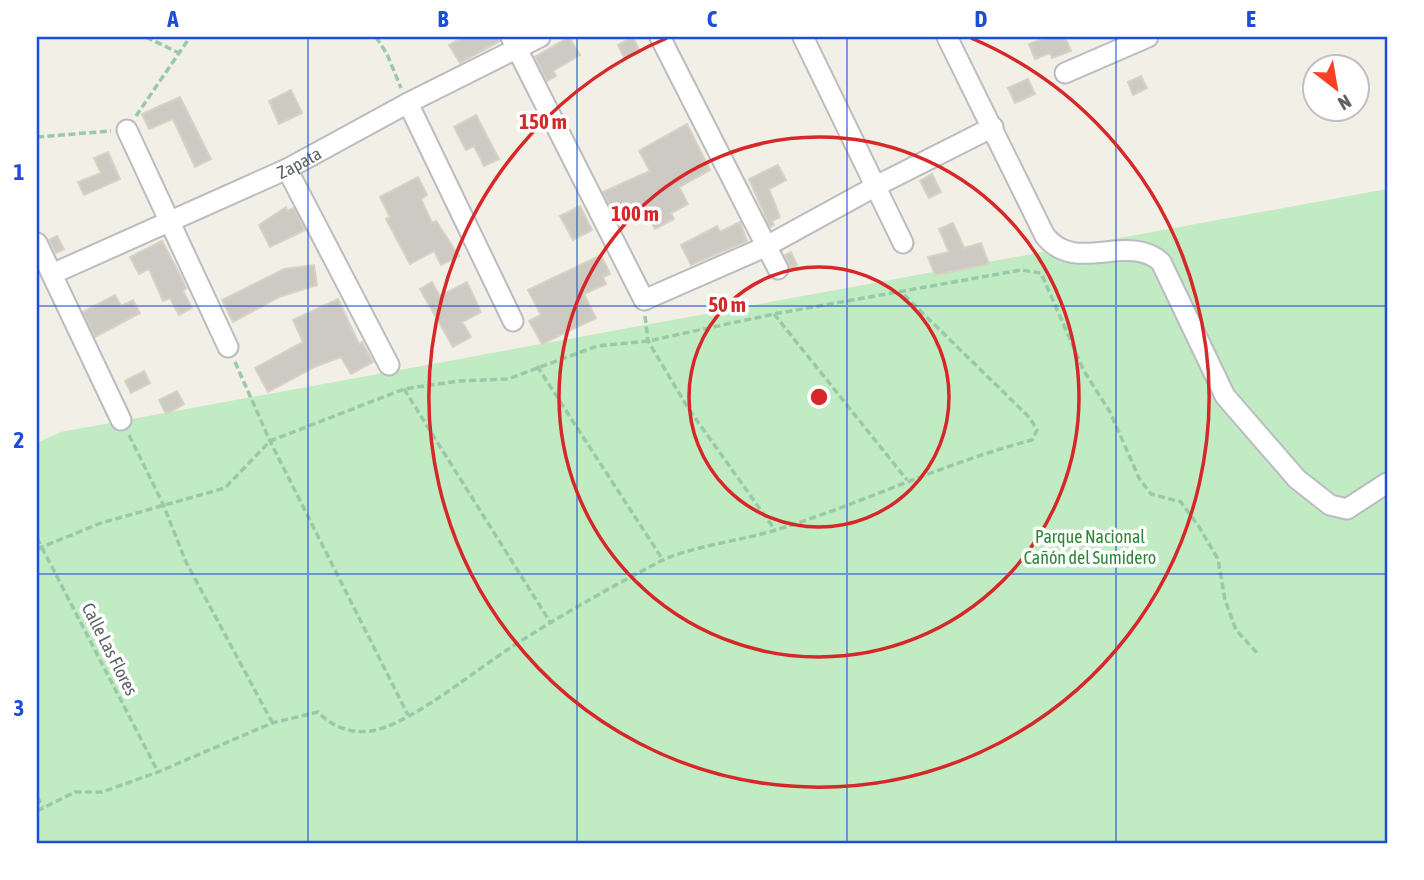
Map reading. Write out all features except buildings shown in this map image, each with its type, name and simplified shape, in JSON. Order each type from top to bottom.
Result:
[{"type":"street","name":"Zapata","points":[[52,274],[287,169],[513,42],[540,37]]},
{"type":"street","points":[[660,37],[778,269]]},
{"type":"street","points":[[803,37],[878,185],[903,243]]},
{"type":"street","points":[[947,37],[1052,246],[1065,253],[1078,255],[1146,252],[1161,262],[1224,396],[1297,479],[1330,505],[1342,509],[1351,507],[1387,483]]},
{"type":"street","points":[[1065,73],[1149,37]]},
{"type":"street","points":[[513,42],[644,300],[765,247],[878,185],[993,127]]},
{"type":"street","points":[[408,103],[513,321]]},
{"type":"street","points":[[127,130],[228,347]]},
{"type":"street","points":[[287,169],[389,365]]},
{"type":"street","points":[[37,243],[121,420]]},
{"type":"path","points":[[146,37],[179,53]]},
{"type":"path","points":[[37,137],[127,130],[190,37]]},
{"type":"path","points":[[376,37],[387,54],[408,103]]},
{"type":"path","points":[[39,548],[101,523],[225,488],[270,441],[404,388],[458,380],[508,379],[537,366],[597,346],[648,341],[774,314],[1021,270],[1041,273],[1084,371],[1110,412],[1139,478],[1151,494],[1181,502],[1199,527],[1218,559],[1225,600],[1236,630],[1258,654]]},
{"type":"path","points":[[37,811],[75,792],[102,792],[158,772],[272,723],[318,712],[329,724],[359,732],[377,730],[408,715],[550,622],[663,560],[775,530],[986,452],[1032,440],[1037,430],[1030,418],[901,292]]},
{"type":"path","points":[[644,300],[648,341],[688,408],[775,530]]},
{"type":"path","points":[[774,314],[907,480]]},
{"type":"path","points":[[228,347],[270,441],[408,715]]},
{"type":"path","points":[[537,366],[663,560]]},
{"type":"path","points":[[404,388],[550,622]]},
{"type":"path","points":[[121,420],[163,505],[186,562],[272,723]]},
{"type":"path","name":"Calle Las Flores","points":[[37,538],[39,548],[158,772]]},
{"type":"path","points":[[37,797],[43,807]]},
{"type":"green space","name":"Parque Nacional Cañón del Sumidero","points":[[1387,189],[1387,843],[37,843],[37,443],[61,432]]}]
